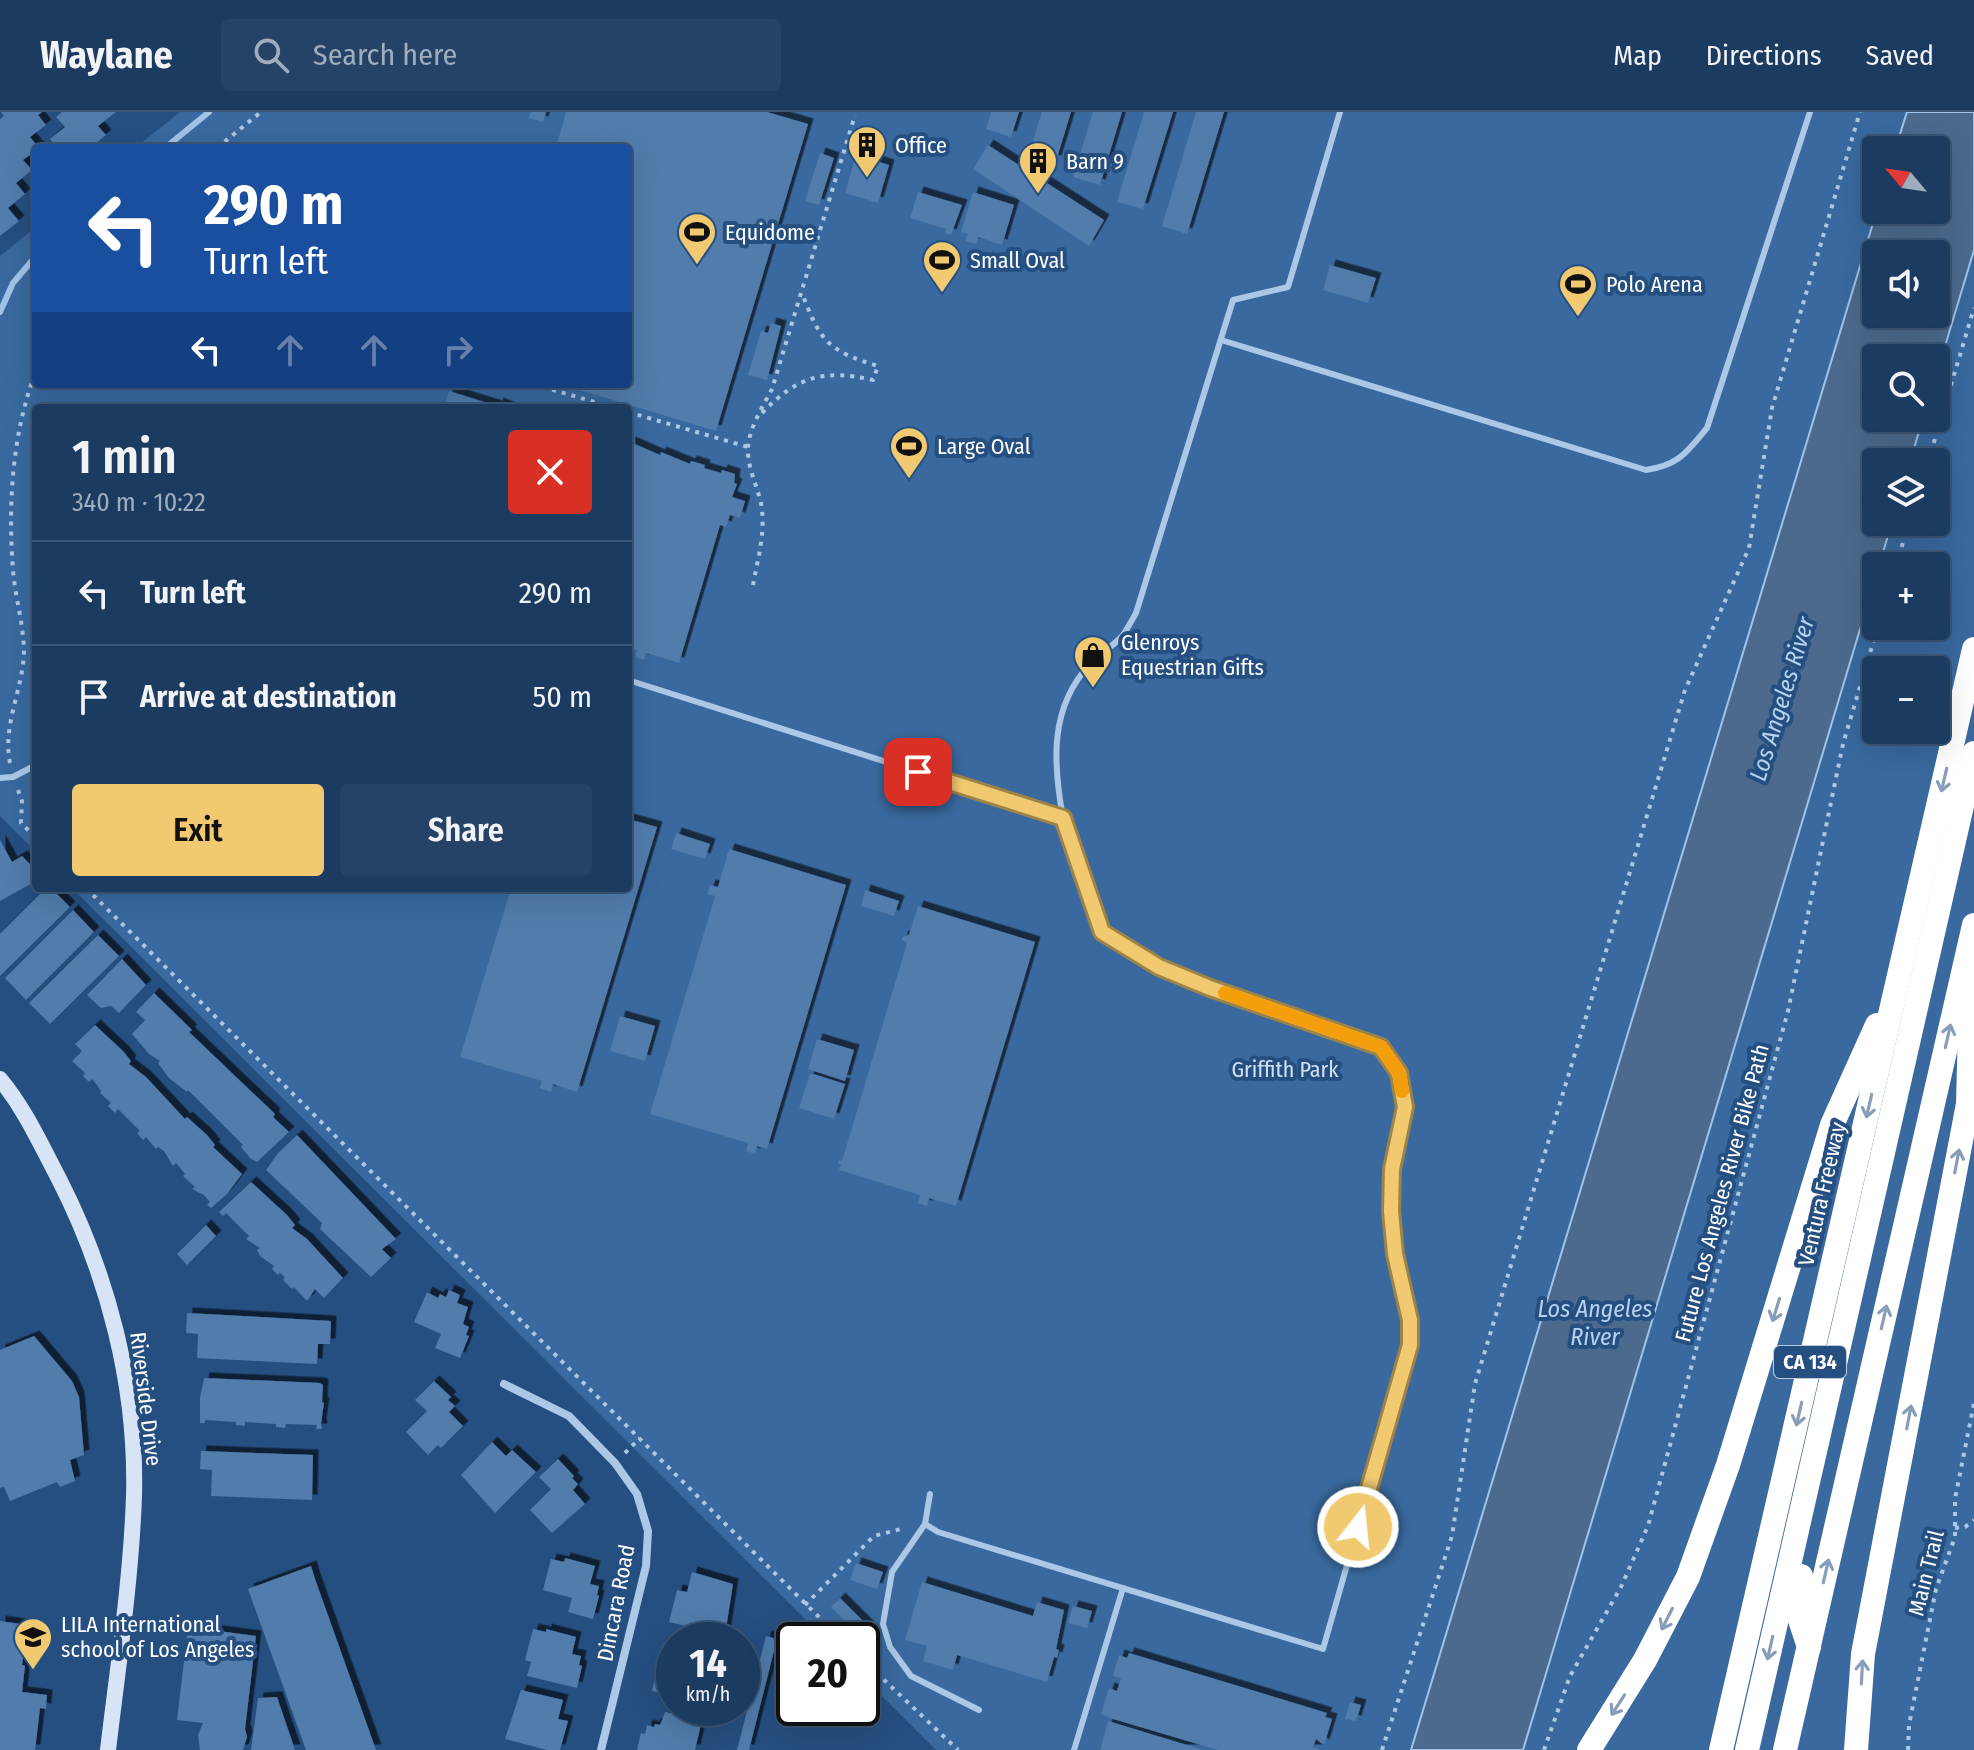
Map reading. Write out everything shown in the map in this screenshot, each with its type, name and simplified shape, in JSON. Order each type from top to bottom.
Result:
[{"type":"highway","name":"Ventura Freeway","points":[[1721,1750],[1974,649]]},
{"type":"highway","points":[[1747,1750],[1974,753]]},
{"type":"highway","points":[[1809,1647],[1795,1605],[1974,823]]},
{"type":"highway","points":[[1856,1750],[1863,1654],[1968,1104],[1973,929]]},
{"type":"highway","name":"CA 134","points":[[1785,1750],[1973,929]]},
{"type":"highway","points":[[1589,1750],[1645,1660],[1688,1577],[1728,1465],[1832,1125],[1899,975]]},
{"type":"main road","name":"Riverside Drive","points":[[2,1086],[29,1122],[92,1252],[116,1330],[126,1384],[134,1493],[128,1581],[108,1750]]},
{"type":"street","name":"Dincara Road","points":[[504,1384],[569,1416],[615,1463],[637,1494],[648,1531],[646,1566],[601,1750]]},
{"type":"lane","points":[[925,1524],[938,1532],[1323,1649],[1410,1345],[1410,1320],[1395,1254],[1391,1211],[1392,1169],[1405,1107],[1399,1073],[1381,1047],[1210,988],[1159,967],[1102,932],[1063,818],[1055,773],[1056,745],[1063,711],[1075,681],[1092,660],[1122,636],[1136,613],[1233,300],[1288,287],[1340,112]]},
{"type":"lane","points":[[1221,340],[1646,470],[1667,466],[1689,450],[1707,428],[1810,112]]},
{"type":"lane","points":[[632,681],[1063,818]]},
{"type":"lane","points":[[0,778],[13,777],[32,767]]},
{"type":"lane","points":[[930,1494],[925,1524],[892,1572],[883,1624],[890,1647],[911,1676],[979,1710]]},
{"type":"lane","points":[[1074,1750],[1123,1588]]},
{"type":"path","points":[[222,144],[261,112]]},
{"type":"path","points":[[1382,1750],[1452,1536],[1475,1384],[1685,690],[1749,548],[1772,408],[1860,112]]},
{"type":"path","points":[[753,585],[762,539],[761,504],[751,474],[748,447],[772,389],[855,115]]},
{"type":"path","points":[[758,418],[791,387],[814,377],[832,373],[873,380],[878,366],[836,350],[821,337],[802,292]]},
{"type":"path","points":[[1932,448],[1974,308]]},
{"type":"path","points":[[7,748],[21,681],[24,648],[13,569],[11,487],[25,400],[32,382]]},
{"type":"path","points":[[547,388],[601,404]]},
{"type":"path","points":[[632,413],[748,447]]},
{"type":"path","name":"Future Los Angeles River Bike Path","points":[[1544,1750],[1570,1676],[1621,1587],[1648,1526],[1788,1011],[1843,744],[1874,640]]},
{"type":"path","points":[[22,801],[21,823],[32,834]]},
{"type":"path","points":[[90,892],[823,1622]]},
{"type":"path","name":"Main Trail","points":[[1908,1750],[1909,1725],[1936,1589],[1953,1545],[1955,1499],[1974,1403]]},
{"type":"path","points":[[615,1463],[640,1438]]},
{"type":"path","points":[[1955,1528],[1965,1527],[1974,1520]]},
{"type":"path","points":[[805,1605],[874,1536],[925,1524]]},
{"type":"path","points":[[880,1676],[958,1750]]},
{"type":"green space","name":"Griffith Park","points":[[180,112],[1974,112],[1974,1750],[936,1750],[880,1694],[880,1622],[808,1622],[76,892],[632,892],[632,404],[32,404],[32,848],[0,816],[0,256],[32,230],[32,388],[632,388],[632,144],[140,144]]},
{"type":"water","name":"Los Angeles River","points":[[1907,112],[1974,112],[1974,250],[1946,344],[1862,344],[1862,432],[1919,432],[1914,448],[1862,448],[1862,536],[1888,536],[1883,552],[1862,552],[1862,623],[1523,1750],[1411,1750],[1862,260],[1862,328],[1950,328],[1950,240],[1868,240],[1873,224],[1950,224],[1950,136],[1899,136]]},
{"type":"building","points":[[1,112],[42,112],[38,115],[46,125],[30,137],[36,144],[32,144],[32,153],[23,160],[32,170],[16,183],[25,194],[8,208],[19,221],[0,236],[0,119],[4,116]]},
{"type":"building","points":[[62,112],[116,112],[98,126],[106,135],[95,144],[54,144],[50,139],[65,127],[56,117]]},
{"type":"building","points":[[531,112],[546,112],[543,122],[529,118]]},
{"type":"building","name":"Equidome","points":[[566,112],[767,112],[808,124],[716,431],[573,388],[632,388],[632,144],[557,144]]},
{"type":"building","points":[[991,112],[1019,112],[1011,137],[986,129]]},
{"type":"building","points":[[1042,112],[1071,112],[1056,161],[1029,154]]},
{"type":"building","points":[[1093,112],[1122,112],[1100,185],[1073,177]]},
{"type":"building","points":[[1144,112],[1173,112],[1143,209],[1117,202]]},
{"type":"building","points":[[1196,112],[1224,112],[1187,234],[1162,226]]},
{"type":"building","name":"Barn 9","points":[[988,145],[1104,220],[1089,246],[973,169]]},
{"type":"building","points":[[820,153],[834,158],[819,205],[805,201]]},
{"type":"building","name":"Office","points":[[856,155],[889,165],[878,203],[845,193]]},
{"type":"building","points":[[918,192],[962,205],[951,235],[945,233],[946,229],[910,218]]},
{"type":"building","points":[[973,192],[1014,205],[1002,245],[978,237],[976,244],[965,241],[968,234],[961,232]]},
{"type":"building","points":[[1330,265],[1376,278],[1368,303],[1323,290]]},
{"type":"building","points":[[771,323],[781,326],[767,380],[748,375],[761,331],[768,333]]},
{"type":"building","points":[[449,391],[491,404],[445,404]]},
{"type":"building","points":[[632,443],[660,455],[661,452],[690,464],[691,461],[705,465],[704,468],[735,474],[734,483],[737,484],[732,497],[745,501],[740,518],[730,515],[726,527],[720,525],[679,663],[646,653],[644,660],[635,657],[637,650],[632,648]]},
{"type":"building","points":[[632,820],[657,827],[577,1092],[553,1084],[551,1092],[540,1088],[542,1081],[460,1057],[510,892],[632,892]]},
{"type":"building","points":[[676,833],[710,844],[705,859],[671,849]]},
{"type":"building","points":[[0,840],[12,862],[22,856],[32,866],[32,883],[0,901]]},
{"type":"building","points":[[729,849],[846,885],[767,1149],[757,1146],[755,1154],[746,1151],[748,1143],[650,1114],[715,896],[707,894],[710,885],[718,887]]},
{"type":"building","points":[[865,890],[899,901],[894,916],[861,906]]},
{"type":"building","points":[[42,892],[55,892],[70,907],[0,976],[0,934]]},
{"type":"building","points":[[918,906],[1035,942],[956,1206],[929,1198],[927,1206],[918,1203],[920,1195],[839,1170],[841,1164],[838,1164],[839,1160],[842,1161],[907,943],[902,937],[909,935]]},
{"type":"building","points":[[73,910],[94,932],[26,1000],[5,978]]},
{"type":"building","points":[[98,935],[119,956],[50,1024],[29,1003]]},
{"type":"building","points":[[122,959],[146,985],[119,1013],[111,1006],[101,1008],[87,995]]},
{"type":"building","points":[[154,993],[192,1030],[189,1032],[275,1114],[273,1117],[289,1132],[257,1162],[188,1090],[169,1078],[158,1063],[160,1061],[149,1054],[132,1034],[145,1020],[136,1012]]},
{"type":"building","points":[[620,1016],[655,1026],[645,1061],[610,1051]]},
{"type":"building","points":[[95,1025],[123,1051],[131,1061],[129,1064],[146,1077],[185,1119],[187,1117],[207,1135],[215,1145],[213,1147],[242,1174],[211,1208],[204,1195],[192,1189],[195,1187],[183,1176],[185,1174],[176,1163],[173,1166],[164,1151],[158,1147],[156,1149],[146,1137],[143,1140],[137,1133],[140,1131],[118,1109],[115,1113],[97,1085],[92,1079],[89,1082],[83,1076],[85,1073],[72,1061],[82,1051],[75,1044]]},
{"type":"building","points":[[817,1039],[854,1050],[845,1081],[808,1069]]},
{"type":"building","points":[[810,1073],[845,1084],[834,1119],[799,1108]]},
{"type":"building","points":[[297,1135],[396,1239],[382,1249],[391,1258],[371,1277],[320,1229],[322,1223],[266,1170]]},
{"type":"building","points":[[251,1182],[287,1215],[295,1225],[292,1228],[307,1239],[343,1278],[324,1298],[315,1289],[307,1301],[294,1287],[292,1289],[283,1280],[285,1277],[280,1273],[278,1275],[272,1269],[274,1266],[260,1256],[257,1250],[260,1248],[246,1239],[249,1236],[226,1213],[223,1216],[219,1212]]},
{"type":"building","points":[[206,1225],[216,1236],[187,1265],[177,1254]]},
{"type":"building","points":[[449,1290],[460,1295],[457,1303],[468,1307],[463,1324],[469,1327],[466,1335],[469,1336],[460,1358],[435,1348],[441,1334],[414,1322],[427,1292],[438,1298],[440,1294],[446,1297]]},
{"type":"building","points":[[187,1313],[331,1321],[330,1344],[318,1344],[317,1364],[197,1358],[198,1334],[186,1333]]},
{"type":"building","points":[[34,1336],[72,1381],[79,1397],[84,1455],[70,1460],[75,1481],[60,1487],[57,1482],[10,1501],[4,1487],[0,1488],[0,1350]]},
{"type":"building","points":[[204,1378],[320,1383],[323,1385],[324,1403],[322,1429],[316,1429],[317,1425],[286,1424],[285,1428],[276,1427],[276,1424],[245,1422],[245,1426],[236,1425],[236,1422],[205,1420],[205,1423],[200,1423]]},
{"type":"building","points":[[434,1381],[451,1397],[448,1400],[455,1406],[449,1412],[463,1426],[441,1448],[438,1445],[428,1455],[406,1432],[427,1411],[415,1400]]},
{"type":"building","points":[[492,1442],[506,1456],[512,1450],[536,1472],[495,1513],[461,1475]]},
{"type":"building","points":[[201,1451],[313,1455],[312,1500],[211,1496],[212,1470],[200,1469]]},
{"type":"building","points":[[558,1459],[574,1476],[572,1478],[578,1484],[573,1490],[585,1504],[552,1533],[530,1510],[551,1489],[539,1477]]},
{"type":"building","points":[[565,1558],[595,1566],[590,1584],[599,1586],[599,1596],[593,1619],[568,1612],[572,1598],[543,1590],[551,1559],[564,1562]]},
{"type":"building","points":[[856,1563],[883,1572],[877,1589],[850,1580]]},
{"type":"building","points":[[311,1566],[376,1750],[306,1750],[248,1589]]},
{"type":"building","points":[[692,1572],[733,1584],[727,1622],[669,1622],[677,1590],[687,1592]]},
{"type":"building","points":[[922,1582],[1033,1616],[1037,1602],[1064,1610],[1056,1649],[1059,1650],[1047,1682],[957,1655],[953,1670],[923,1661],[927,1646],[905,1640]]},
{"type":"building","points":[[840,1598],[864,1622],[846,1622],[831,1607]]},
{"type":"building","points":[[1073,1606],[1092,1611],[1087,1628],[1068,1623]]},
{"type":"building","points":[[0,1621],[27,1625],[22,1692],[47,1695],[46,1709],[40,1708],[35,1750],[0,1750]]},
{"type":"building","points":[[188,1627],[256,1636],[245,1729],[247,1737],[243,1750],[200,1750],[198,1735],[203,1723],[177,1720]]},
{"type":"building","points":[[533,1629],[576,1637],[572,1654],[581,1656],[579,1665],[582,1666],[577,1688],[527,1676],[531,1662],[525,1660]]},
{"type":"building","points":[[766,1636],[776,1639],[760,1706],[760,1660]]},
{"type":"building","points":[[1129,1653],[1327,1713],[1325,1717],[1332,1719],[1324,1745],[1316,1739],[1313,1747],[1320,1750],[1218,1750],[1101,1714],[1109,1688],[1117,1691],[1121,1678],[1113,1676],[1119,1655],[1127,1658]]},
{"type":"building","points":[[521,1690],[563,1700],[558,1719],[568,1721],[560,1750],[547,1750],[505,1739]]},
{"type":"building","points":[[277,1697],[295,1750],[251,1750],[258,1698]]},
{"type":"building","points":[[1350,1702],[1361,1705],[1356,1721],[1345,1719]]},
{"type":"building","points":[[1108,1721],[1200,1749],[1200,1750],[1100,1750]]},
{"type":"building","points":[[655,1724],[701,1726],[695,1750],[637,1750],[641,1733],[645,1734],[647,1725],[654,1727]]},
{"type":"building","points":[[743,1726],[755,1726],[749,1750],[737,1750]]},
{"type":"waterway","points":[[170,144],[209,112]]},
{"type":"waterway","points":[[0,312],[13,283],[32,261]]},
{"type":"slow traffic","points":[[1225,993],[1381,1047],[1399,1073],[1402,1091]]},
{"type":"place","name":"Office","points":[[867,179]]},
{"type":"place","name":"Barn 9","points":[[1038,195]]},
{"type":"place","name":"Equidome","points":[[697,266]]},
{"type":"place","name":"Small Oval","points":[[942,294]]},
{"type":"place","name":"Polo Arena","points":[[1578,318]]},
{"type":"place","name":"Large Oval","points":[[909,480]]},
{"type":"place","name":"Glenroys Equestrian Gifts","points":[[1093,689]]},
{"type":"place","name":"LILA International school of Los Angeles","points":[[33,1671]]},
{"type":"route","points":[[918,772],[1063,818],[1102,932],[1121,946],[1159,967],[1210,988],[1381,1047],[1399,1073],[1405,1107],[1392,1169],[1391,1211],[1395,1254],[1410,1320],[1410,1345],[1358,1527]]}]
